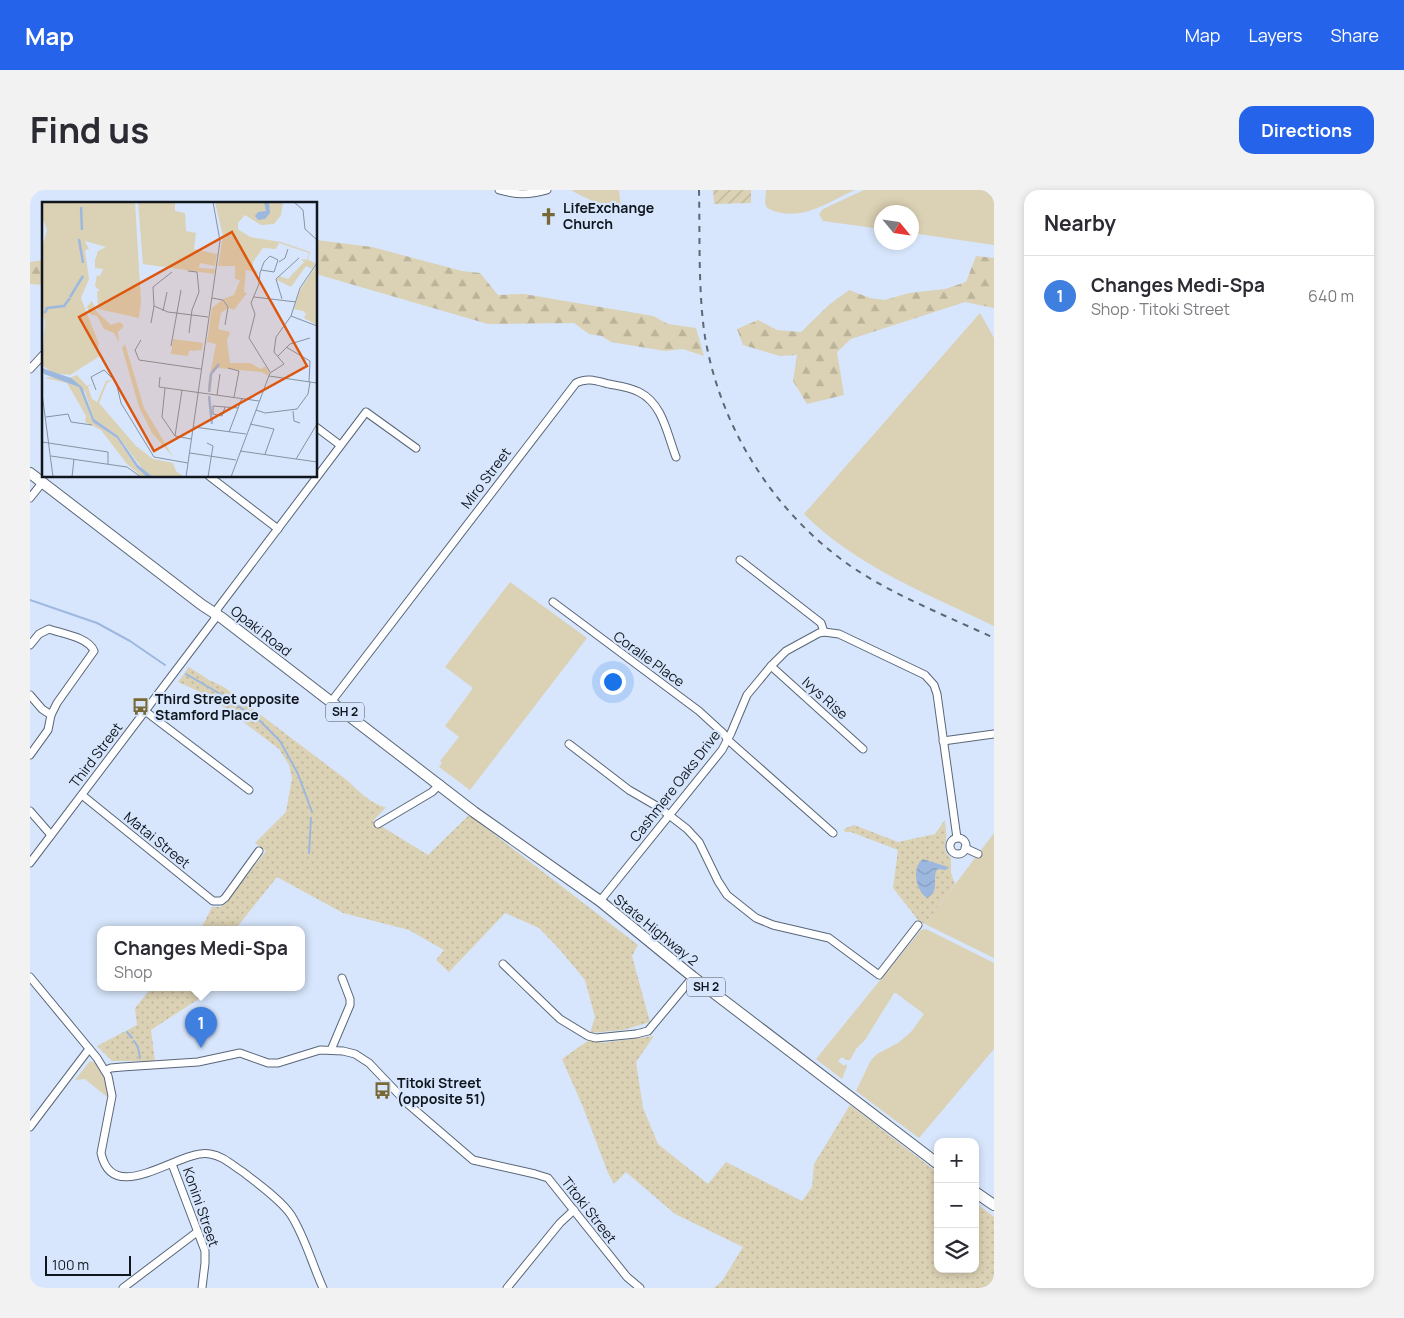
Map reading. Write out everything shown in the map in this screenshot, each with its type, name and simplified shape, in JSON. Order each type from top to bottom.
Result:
[{"type":"highway","name":"Opaki Road","points":[[30,474],[440,784],[474,812]]},
{"type":"highway","name":"State Highway 2","points":[[474,812],[600,902],[693,977],[934,1161]]},
{"type":"highway","points":[[979,1195],[994,1205]]},
{"type":"street","points":[[499,190],[526,195],[547,190]]},
{"type":"street","points":[[30,369],[42,356]]},
{"type":"street","name":"Miro Street","points":[[331,702],[576,383],[590,379],[640,392],[648,398],[662,416],[676,457]]},
{"type":"street","name":"Third Street","points":[[318,475],[366,412],[416,448]]},
{"type":"street","points":[[318,428],[340,445]]},
{"type":"street","points":[[212,478],[278,529]]},
{"type":"street","name":"Third Street","points":[[30,863],[214,620],[218,608],[316,478]]},
{"type":"street","points":[[30,498],[42,482]]},
{"type":"street","points":[[740,560],[821,623],[824,632],[838,634],[930,679],[937,694],[957,838]]},
{"type":"street","name":"Coralie Place","points":[[553,602],[699,711],[728,740],[833,832]]},
{"type":"street","points":[[30,645],[39,634],[49,629],[86,641],[92,646],[94,651],[57,703],[48,730],[30,755]]},
{"type":"street","name":"Cashmere Oaks Drive","points":[[600,902],[722,750],[747,695],[771,666],[786,651],[824,632]]},
{"type":"street","name":"Ivys Rise","points":[[771,666],[863,749]]},
{"type":"street","points":[[30,694],[42,709],[52,715]]},
{"type":"street","points":[[145,711],[249,790]]},
{"type":"street","points":[[943,741],[994,734]]},
{"type":"street","points":[[569,744],[628,790],[670,815],[687,829],[699,842],[722,888],[741,906],[764,923],[829,938],[879,974],[918,925]]},
{"type":"street","points":[[378,824],[432,792],[440,784]]},
{"type":"street","name":"Matai Street","points":[[82,794],[211,900],[218,902],[225,898],[259,851]]},
{"type":"street","points":[[30,811],[51,835]]},
{"type":"street","points":[[957,838],[950,844],[952,851],[959,853],[965,848]]},
{"type":"street","points":[[957,838],[964,841],[965,848]]},
{"type":"street","points":[[965,848],[978,854]]},
{"type":"street","points":[[502,964],[560,1019],[588,1036],[596,1038],[648,1031],[693,977]]},
{"type":"street","points":[[30,978],[106,1070],[112,1089],[101,1153],[106,1166],[117,1175],[130,1177],[146,1174],[198,1154],[210,1154],[223,1158],[285,1207],[291,1215],[323,1288]]},
{"type":"street","points":[[331,1050],[350,1005],[350,999],[342,978]]},
{"type":"street","points":[[30,1127],[89,1049]]},
{"type":"street","name":"Titoki Street","points":[[106,1070],[122,1067],[198,1062],[240,1054],[268,1063],[278,1063],[308,1052],[320,1050],[355,1054],[370,1063],[408,1104],[473,1160],[548,1178],[627,1277],[640,1288]]},
{"type":"street","name":"Konini Street","points":[[172,1164],[204,1251],[205,1264],[202,1288]]},
{"type":"street","points":[[506,1288],[560,1223],[574,1210]]},
{"type":"street","points":[[123,1288],[196,1232]]},
{"type":"green space","points":[[571,190],[619,190],[621,208],[595,202]]},
{"type":"green space","points":[[713,190],[751,190],[751,203],[714,204]]},
{"type":"green space","points":[[766,190],[855,190],[823,206],[801,213],[790,214],[767,208],[765,203]]},
{"type":"green space","points":[[864,190],[994,190],[994,245],[919,234],[919,205],[874,205],[874,228],[823,221],[819,214],[823,209]]},
{"type":"green space","points":[[318,240],[372,247],[462,271],[480,273],[498,295],[524,294],[653,316],[668,324],[696,328],[704,356],[683,349],[665,351],[611,342],[602,336],[589,334],[574,323],[488,324],[318,275]]},
{"type":"green space","points":[[976,256],[994,258],[994,308],[965,302],[851,339],[837,352],[844,395],[807,404],[793,381],[797,355],[780,356],[743,345],[737,329],[758,320],[777,330],[801,332],[830,304],[849,290],[870,298],[885,300],[909,293],[945,289],[966,282]]},
{"type":"green space","points":[[42,260],[42,285],[30,284],[30,262]]},
{"type":"green space","points":[[980,313],[994,338],[994,626],[894,578],[870,564],[825,533],[804,514]]},
{"type":"green space","points":[[510,582],[587,638],[470,790],[439,767],[442,763],[440,761],[459,737],[445,726],[473,688],[445,667]]},
{"type":"green space","points":[[189,667],[224,687],[348,781],[366,797],[386,807],[373,821],[428,855],[469,815],[638,945],[632,956],[650,1022],[623,1030],[590,1033],[595,1017],[585,980],[539,928],[505,913],[449,972],[436,960],[444,950],[409,930],[343,913],[277,877],[238,926],[202,926],[212,907],[221,907],[266,851],[255,843],[286,812],[292,778],[289,765],[279,749],[209,696],[178,682]]},
{"type":"green space","points":[[945,820],[945,849],[951,858],[951,873],[955,884],[925,924],[918,920],[893,888],[898,850],[851,832],[845,832],[844,829],[854,825],[898,842],[935,834]]},
{"type":"green space","points":[[994,833],[994,958],[925,924]]},
{"type":"green space","points":[[926,929],[994,963],[994,1049],[919,1138],[856,1091],[871,1060],[877,1054],[898,1043],[911,1032],[924,1014],[894,993],[865,1040],[856,1049],[850,1060],[842,1057],[838,1061],[847,1066],[842,1079],[816,1059],[921,930]]},
{"type":"green space","points":[[149,991],[211,991],[151,1030],[155,1061],[112,1061],[97,1046],[137,1025],[135,1008]]},
{"type":"green space","points":[[654,1036],[636,1062],[643,1108],[658,1144],[708,1184],[726,1162],[802,1201],[812,1187],[814,1164],[850,1105],[934,1170],[934,1273],[979,1273],[979,1205],[994,1217],[994,1288],[714,1288],[722,1281],[743,1247],[675,1214],[626,1172],[614,1184],[608,1173],[583,1107],[562,1059],[589,1040],[602,1043]]},
{"type":"green space","points":[[90,1061],[96,1063],[103,1075],[107,1097],[85,1079],[75,1080]]},
{"type":"water","points":[[923,859],[948,867],[946,870],[938,869],[936,871],[933,893],[927,898],[920,890],[916,879],[917,867]]},
{"type":"waterway","points":[[30,600],[97,623],[130,641],[165,665]]},
{"type":"waterway","points":[[186,674],[222,695],[260,721],[280,741],[298,774],[312,812]]},
{"type":"waterway","points":[[309,853],[311,818]]},
{"type":"waterway","points":[[127,1032],[132,1038]]},
{"type":"waterway","points":[[134,1041],[138,1047],[140,1058]]},
{"type":"railway","points":[[699,190],[700,283],[705,337],[724,405],[738,437],[756,467],[799,522],[824,546],[852,567],[903,596],[994,638]]},
{"type":"place","name":"LifeExchange Church","points":[[549,216]]},
{"type":"place","name":"Third Street opposite Stamford Place","points":[[141,707]]},
{"type":"place","name":"Changes Medi-Spa","points":[[201,1048]]},
{"type":"place","name":"Titoki Street (opposite 51)","points":[[383,1091]]}]
